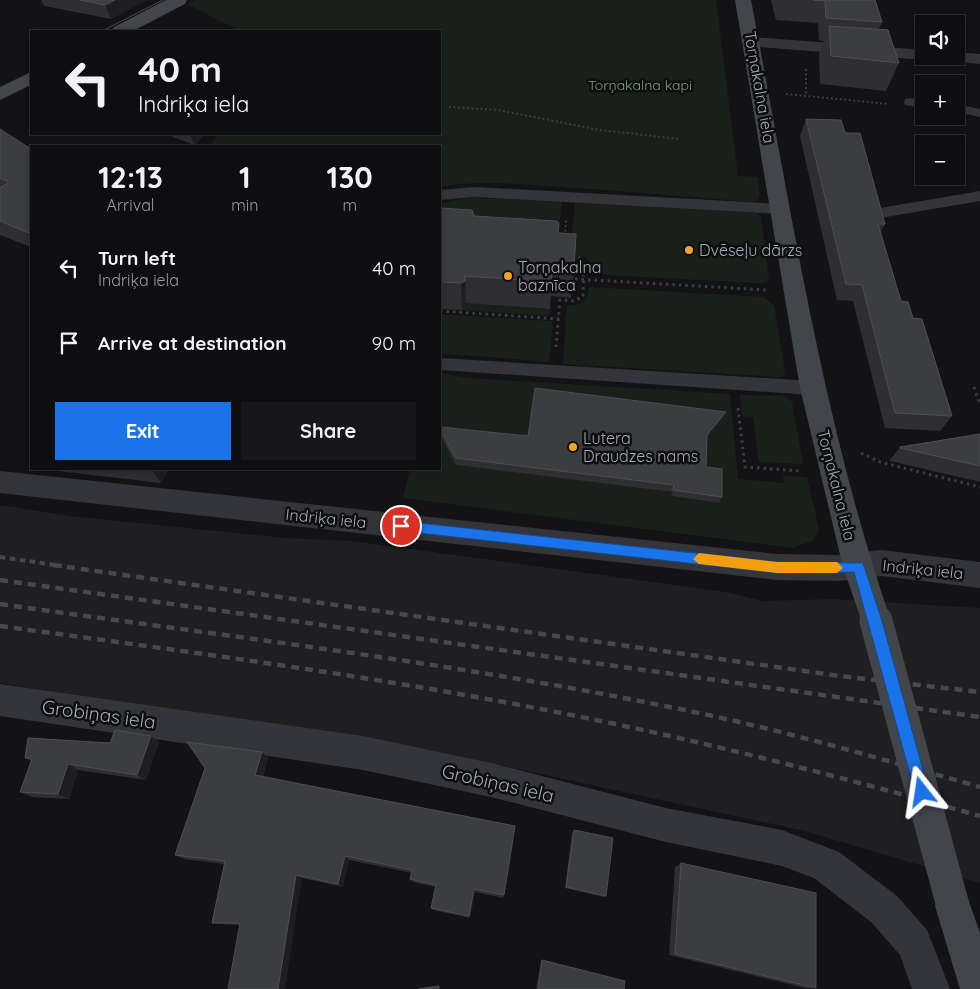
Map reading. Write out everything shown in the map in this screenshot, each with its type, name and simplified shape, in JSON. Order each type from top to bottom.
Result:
[{"type":"street","points":[[122,30],[179,0]]},
{"type":"street","name":"Torņakalna iela","points":[[743,0],[813,388],[858,567],[876,621],[953,906],[979,989]]},
{"type":"street","points":[[752,42],[915,54]]},
{"type":"street","points":[[965,58],[980,59]]},
{"type":"street","points":[[0,94],[30,79]]},
{"type":"street","name":"Indriķa iela","points":[[0,482],[777,567],[858,567],[882,563],[980,575]]},
{"type":"street","name":"Grobiņas iela","points":[[0,700],[363,753],[491,780],[666,825],[782,848],[826,865],[884,909],[914,943],[931,989]]},
{"type":"lane","points":[[910,102],[915,103]]},
{"type":"lane","points":[[965,110],[980,113]]},
{"type":"lane","points":[[441,195],[475,192],[782,209]]},
{"type":"lane","points":[[880,213],[980,196]]},
{"type":"lane","points":[[441,364],[813,388]]},
{"type":"path","points":[[782,93],[902,105],[910,102]]},
{"type":"path","points":[[449,107],[498,110],[600,130],[679,139]]},
{"type":"path","points":[[564,240],[566,216]]},
{"type":"path","points":[[557,344],[560,300],[579,300],[583,296],[584,263],[579,258],[569,257]]},
{"type":"path","points":[[575,279],[740,289]]},
{"type":"path","points":[[441,311],[559,319]]},
{"type":"path","points":[[736,384],[745,468],[802,471]]},
{"type":"path","points":[[974,387],[980,405]]},
{"type":"path","points":[[858,452],[880,462],[980,487]]},
{"type":"shaded area","points":[[0,505],[70,516],[285,538],[352,541],[726,592],[762,601],[833,599],[980,608],[980,883],[805,831],[485,762],[0,683]]},
{"type":"green space","name":"Torņakalna kapi","points":[[196,0],[716,0],[738,176],[757,177],[760,195],[758,200],[752,202],[516,184],[485,183],[441,187],[441,145],[211,145],[216,135],[441,135],[441,30],[238,30],[187,4]]},
{"type":"green space","points":[[468,198],[562,200],[558,237],[441,229],[441,203]]},
{"type":"green space","points":[[575,201],[757,213],[761,217],[769,280],[764,283],[753,283],[589,274],[590,263],[586,258],[570,254]]},
{"type":"green space","points":[[589,287],[764,297],[774,306],[785,372],[783,376],[779,377],[563,364],[567,305],[576,305],[583,302]]},
{"type":"green space","points":[[463,300],[481,304],[550,309],[549,316],[462,310],[466,308]]},
{"type":"green space","points":[[441,314],[550,321],[553,323],[549,362],[441,353]]},
{"type":"green space","points":[[441,373],[469,378],[730,394],[738,479],[784,483],[783,476],[807,477],[819,529],[814,540],[793,548],[403,498],[410,470],[441,470],[441,437],[456,465],[672,492],[671,496],[719,503],[534,444],[441,433]]},
{"type":"green space","points":[[740,395],[785,396],[792,402],[803,464],[759,462],[753,417],[742,416]]},
{"type":"building","points":[[80,0],[115,0],[105,5]]},
{"type":"building","points":[[813,0],[875,0],[882,22],[826,18],[825,1]]},
{"type":"building","points":[[829,26],[888,30],[899,63],[831,56]]},
{"type":"building","points":[[806,119],[841,120],[845,133],[860,133],[885,224],[878,224],[901,301],[908,302],[913,318],[922,319],[952,416],[895,413],[862,285],[846,284]]},
{"type":"building","points":[[0,129],[30,148],[30,234],[0,221],[0,188],[9,182],[0,178]]},
{"type":"building","points":[[441,208],[472,210],[474,216],[556,221],[559,223],[558,233],[576,234],[574,270],[551,269],[552,282],[465,276],[465,281],[461,283],[441,282]]},
{"type":"building","name":"Lutera Draudzes nams","points":[[535,388],[726,412],[707,435],[706,467],[722,469],[722,497],[673,490],[674,485],[456,458],[441,432],[441,427],[528,436]]},
{"type":"building","points":[[980,434],[980,466],[900,448],[900,447]]},
{"type":"building","points":[[115,730],[151,736],[137,775],[68,764],[58,794],[20,792],[32,759],[25,758],[28,738],[110,743]]},
{"type":"building","points":[[187,742],[262,752],[255,775],[515,826],[504,895],[474,889],[469,916],[431,908],[436,885],[410,879],[412,870],[345,856],[338,884],[296,875],[278,989],[228,989],[240,923],[212,923],[225,861],[175,855],[205,768]]},
{"type":"building","points":[[574,830],[613,838],[606,896],[566,887]]},
{"type":"building","points":[[681,863],[816,893],[816,988],[675,954]]},
{"type":"building","points":[[542,960],[625,981],[624,989],[538,989]]},
{"type":"building","points":[[439,986],[439,989],[418,989]]},
{"type":"tram line","points":[[104,30],[163,0]]},
{"type":"tram line","points":[[157,8],[173,0]]},
{"type":"tram line","points":[[0,90],[30,75]]},
{"type":"railway","points":[[0,557],[62,566]]},
{"type":"railway","points":[[53,565],[840,676],[980,692]]},
{"type":"railway","points":[[0,580],[980,717]]},
{"type":"railway","points":[[0,604],[435,665],[608,695],[766,728],[980,787]]},
{"type":"railway","points":[[0,626],[308,669],[462,694],[661,734],[844,779],[980,816]]},
{"type":"slow traffic","points":[[699,559],[777,567],[837,568]]},
{"type":"place","name":"Dvēseļu dārzs","points":[[689,250]]},
{"type":"place","name":"Torņakalna baznīca","points":[[508,276]]},
{"type":"place","name":"Lutera Draudzes nams","points":[[573,447]]},
{"type":"route","points":[[401,526],[777,567],[858,567],[876,621],[922,792]]}]
